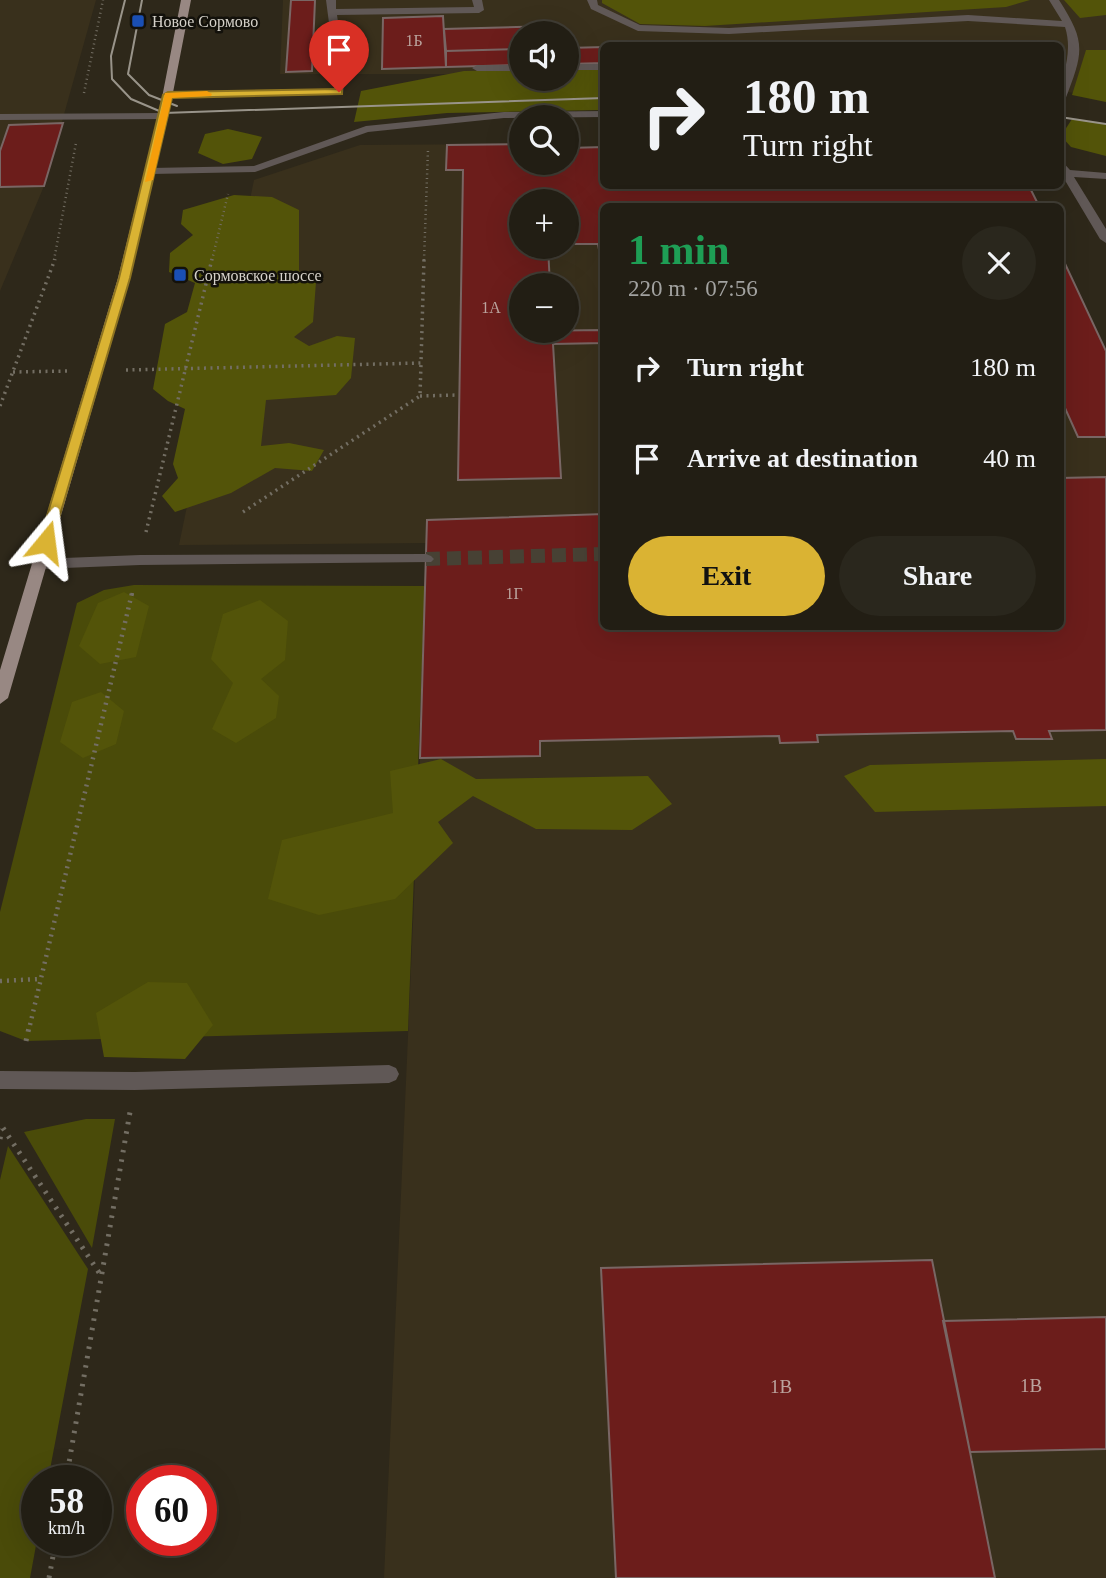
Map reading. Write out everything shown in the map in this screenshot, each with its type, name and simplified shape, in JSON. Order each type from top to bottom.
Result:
[{"type":"main road","points":[[0,698],[124,278],[168,95],[186,0]]},
{"type":"street","points":[[168,95],[339,92],[342,71],[333,33],[331,0]]},
{"type":"street","points":[[331,12],[479,10],[477,0]]},
{"type":"street","points":[[592,0],[594,7],[638,28],[729,31],[968,18],[1072,25]]},
{"type":"street","points":[[1054,0],[1072,25],[1076,51],[1064,90]]},
{"type":"street","points":[[579,67],[600,67]]},
{"type":"street","points":[[477,68],[509,68]]},
{"type":"street","points":[[1064,71],[1072,71]]},
{"type":"street","points":[[151,170],[255,169],[366,129],[504,115],[600,114]]},
{"type":"street","points":[[0,117],[163,116]]},
{"type":"street","points":[[1064,168],[1106,239]]},
{"type":"street","points":[[1068,173],[1106,176]]},
{"type":"street","points":[[39,564],[140,559],[426,559]]},
{"type":"street","points":[[0,1080],[135,1081],[390,1074]]},
{"type":"path","points":[[0,407],[53,268],[103,0]]},
{"type":"path","points":[[420,396],[428,122]]},
{"type":"path","points":[[26,1041],[184,369],[234,169]]},
{"type":"path","points":[[184,369],[421,363]]},
{"type":"path","points":[[243,512],[420,396],[459,395]]},
{"type":"path","points":[[0,981],[40,979]]},
{"type":"path","points":[[69,1465],[135,1081]]},
{"type":"path","points":[[0,1139],[3,1128],[103,1278]]},
{"type":"path","points":[[49,1578],[53,1556]]},
{"type":"shaded area","points":[[0,0],[96,0],[44,186],[0,291]]},
{"type":"shaded area","points":[[283,0],[1106,0],[1106,98],[1064,91],[1064,42],[600,42],[600,74],[579,74],[579,21],[509,21],[509,74],[280,74]]},
{"type":"shaded area","points":[[602,0],[1030,0],[1006,7],[705,26],[640,24],[602,3]]},
{"type":"shaded area","points":[[1064,0],[1106,0],[1106,15],[1080,18]]},
{"type":"shaded area","points":[[1086,50],[1106,50],[1106,102],[1072,95]]},
{"type":"shaded area","points":[[600,69],[600,110],[579,110],[579,105],[509,105],[509,112],[447,113],[354,122],[361,91],[464,71],[509,70],[509,91],[579,91],[579,70]]},
{"type":"shaded area","points":[[1072,119],[1106,124],[1106,156],[1071,147],[1064,139],[1064,131]]},
{"type":"shaded area","points":[[228,129],[262,137],[252,159],[223,164],[198,153],[205,134]]},
{"type":"shaded area","points":[[509,144],[509,175],[579,175],[579,148],[600,147],[600,189],[1030,189],[1038,203],[600,203],[600,630],[1064,630],[1064,260],[1106,351],[1106,1578],[384,1578],[419,788],[427,543],[179,545],[254,180],[360,145]]},
{"type":"shaded area","points":[[234,195],[272,197],[299,210],[299,271],[316,282],[313,322],[294,337],[309,346],[337,336],[355,338],[351,378],[336,395],[266,400],[261,446],[289,443],[324,450],[312,471],[275,468],[231,493],[175,512],[162,496],[178,478],[173,464],[185,409],[168,401],[153,389],[165,324],[187,312],[195,283],[169,272],[170,253],[193,235],[181,224],[183,210]]},
{"type":"shaded area","points":[[134,585],[425,586],[408,1031],[26,1041],[0,1031],[0,912],[77,603],[104,590]]},
{"type":"shaded area","points":[[124,592],[149,606],[136,657],[100,664],[79,646],[98,603]]},
{"type":"shaded area","points":[[260,600],[288,621],[285,660],[261,679],[279,696],[276,718],[236,743],[212,729],[233,683],[211,659],[223,614]]},
{"type":"shaded area","points":[[101,692],[124,711],[116,744],[83,758],[60,742],[72,702]]},
{"type":"shaded area","points":[[441,759],[476,779],[648,776],[672,804],[632,830],[536,829],[473,796],[438,822],[453,843],[395,899],[319,915],[268,899],[282,840],[393,813],[390,771]]},
{"type":"shaded area","points":[[1106,759],[1106,806],[875,812],[844,776],[870,765]]},
{"type":"shaded area","points":[[148,982],[187,983],[213,1025],[185,1059],[104,1057],[96,1013]]},
{"type":"shaded area","points":[[86,1119],[115,1119],[92,1248],[24,1132]]},
{"type":"shaded area","points":[[8,1146],[88,1269],[51,1465],[21,1465],[21,1556],[34,1556],[30,1578],[0,1578],[0,1180]]},
{"type":"building","points":[[291,0],[315,0],[312,71],[286,72]]},
{"type":"building","points":[[443,16],[446,67],[382,69],[383,18]]},
{"type":"building","points":[[509,27],[509,49],[446,51],[444,29]]},
{"type":"building","points":[[600,47],[600,63],[579,64],[579,48]]},
{"type":"building","points":[[509,49],[509,65],[446,67],[446,51]]},
{"type":"building","points":[[63,123],[44,186],[0,187],[0,151],[9,125]]},
{"type":"building","points":[[509,144],[509,175],[579,175],[579,148],[600,147],[600,189],[1030,189],[1038,203],[600,203],[600,255],[598,244],[579,244],[579,189],[509,189],[509,259],[549,259],[549,273],[509,273],[509,343],[579,343],[579,330],[600,330],[600,343],[553,344],[561,478],[458,480],[463,170],[446,170],[447,145]]},
{"type":"building","points":[[1064,262],[1106,351],[1106,437],[1078,437],[1064,406]]},
{"type":"building","points":[[1106,477],[1106,730],[1049,731],[1052,739],[1016,739],[1013,731],[817,735],[818,742],[780,743],[779,736],[540,741],[540,756],[420,758],[427,520],[600,514],[600,630],[1064,630],[1064,478]]},
{"type":"building","points":[[932,1260],[995,1578],[616,1578],[601,1268]]},
{"type":"building","points":[[1106,1317],[1106,1449],[970,1452],[943,1321]]},
{"type":"tunnel","points":[[426,559],[600,554]]},
{"type":"tram line","points":[[125,0],[111,56],[112,79],[131,99],[164,113],[600,98]]},
{"type":"tram line","points":[[142,0],[128,74],[149,95],[177,106]]},
{"type":"tram line","points":[[1064,118],[1106,124]]},
{"type":"slow traffic","points":[[148,180],[168,95],[207,94]]},
{"type":"place","name":"Новое Сормово","points":[[138,21]]},
{"type":"place","name":"Сормовское шоссе","points":[[180,275]]},
{"type":"route","points":[[46,542],[124,278],[168,95],[339,92]]}]
